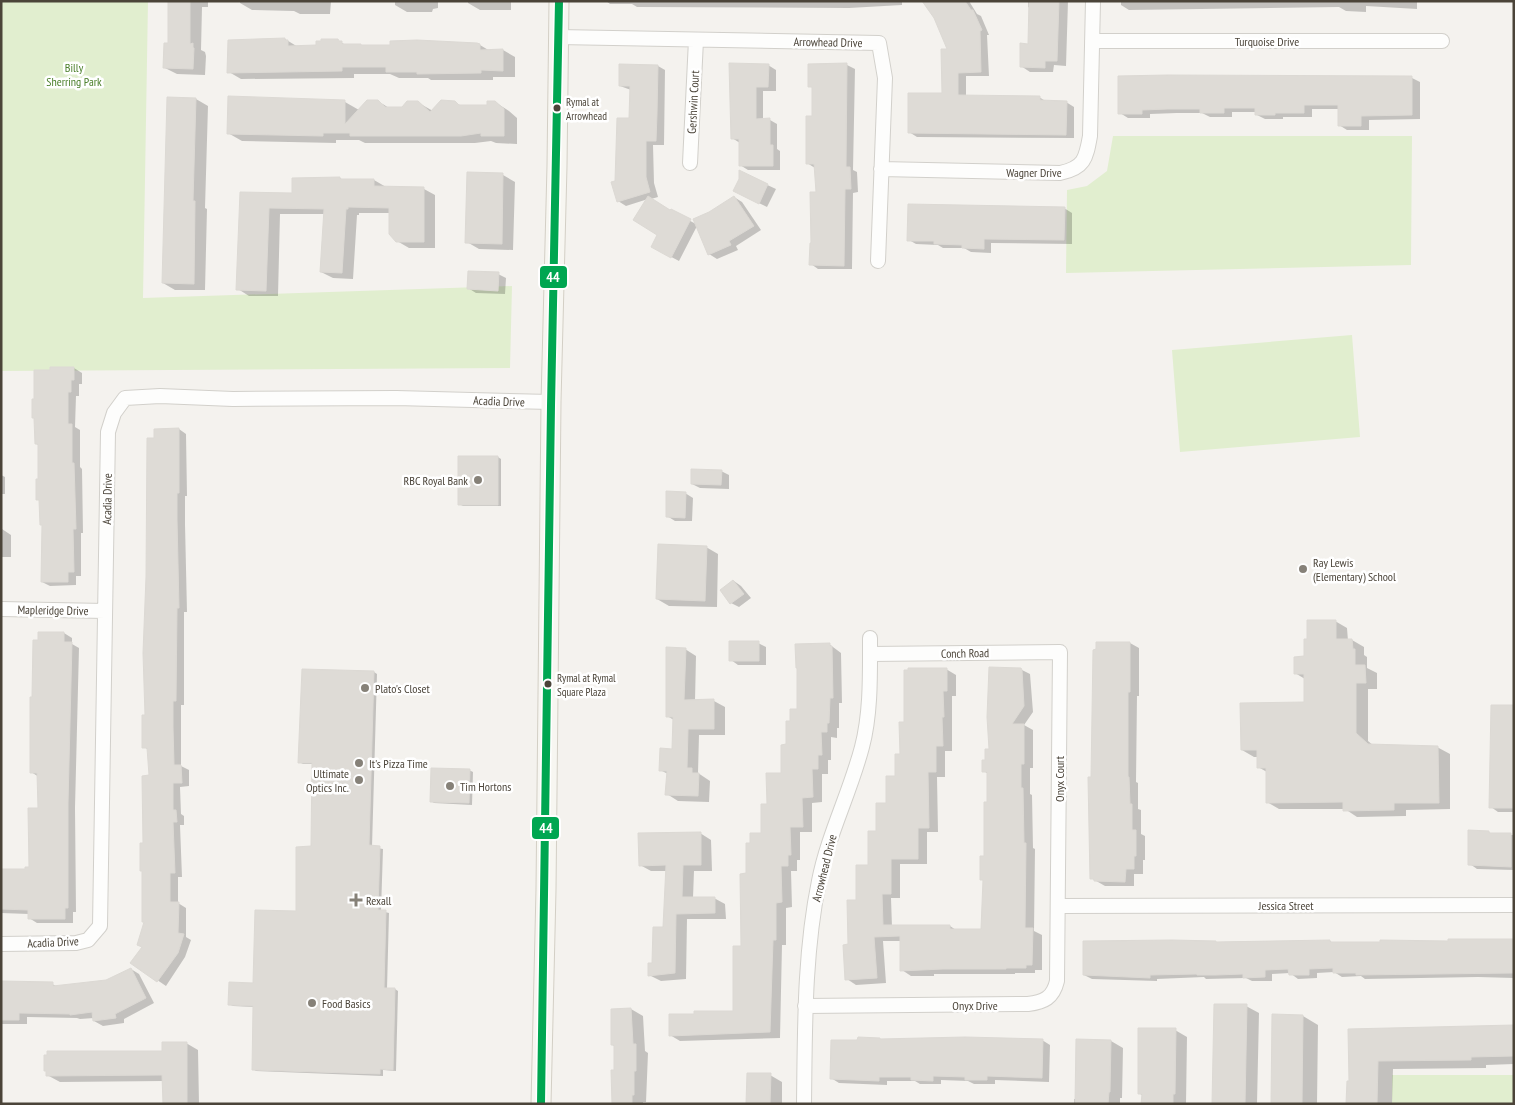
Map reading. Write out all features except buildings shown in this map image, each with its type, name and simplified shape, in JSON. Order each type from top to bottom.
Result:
[{"type":"main road","points":[[541,1104],[546,900],[551,402],[558,166],[559,1]]},
{"type":"street","name":"Wagner Drive","points":[[881,169],[1060,174],[1073,171],[1082,162],[1087,153],[1090,136],[1093,1]]},
{"type":"street","name":"Arrowhead Drive","points":[[558,37],[879,44],[885,78],[878,261]]},
{"type":"street","name":"Gershwin Court","points":[[690,163],[696,40]]},
{"type":"street","name":"Turquoise Drive","points":[[1092,41],[1442,41]]},
{"type":"street","name":"Acadia Drive","points":[[1,944],[76,943],[88,940],[100,926],[108,432],[114,413],[125,398],[160,396],[233,399],[396,398],[551,402]]},
{"type":"street","name":"Mapleridge Drive","points":[[1,609],[105,610]]},
{"type":"street","name":"Arrowhead Drive","points":[[804,1104],[805,1006],[809,939],[823,860],[862,748],[866,728],[870,638]]},
{"type":"street","name":"Conch Road","points":[[870,654],[1060,652]]},
{"type":"street","name":"Onyx Court","points":[[1058,906],[1060,652]]},
{"type":"street","name":"Jessica Street","points":[[1058,906],[1514,905]]},
{"type":"street","name":"Onyx Drive","points":[[805,1006],[1028,1004],[1043,1001],[1052,995],[1057,981],[1058,906]]},
{"type":"green space","name":"Billy Sherring Park","points":[[1,1],[148,1],[143,298],[512,286],[510,368],[1,371]]},
{"type":"green space","points":[[1113,136],[1412,136],[1411,265],[1066,273],[1067,190],[1087,186],[1107,171]]},
{"type":"green space","points":[[1352,335],[1360,437],[1180,452],[1172,350]]},
{"type":"green space","points":[[1392,1075],[1514,1075],[1514,1104],[1392,1104]]},
{"type":"transit line","name":"44","points":[[541,1104],[559,1]]},
{"type":"place","name":"Rymal at Arrowhead","points":[[557,108]]},
{"type":"place","name":"RBC Royal Bank","points":[[478,480]]},
{"type":"place","name":"Ray Lewis (Elementary) School","points":[[1303,569]]},
{"type":"place","name":"Rymal at Rymal Square Plaza","points":[[548,684]]},
{"type":"place","name":"Plato's Closet","points":[[365,688]]},
{"type":"place","name":"It's Pizza Time","points":[[359,763]]},
{"type":"place","name":"Ultimate Optics Inc.","points":[[359,780]]},
{"type":"place","name":"Tim Hortons","points":[[450,786]]},
{"type":"place","name":"Rexall","points":[[356,900]]},
{"type":"place","name":"Food Basics","points":[[312,1003]]}]
